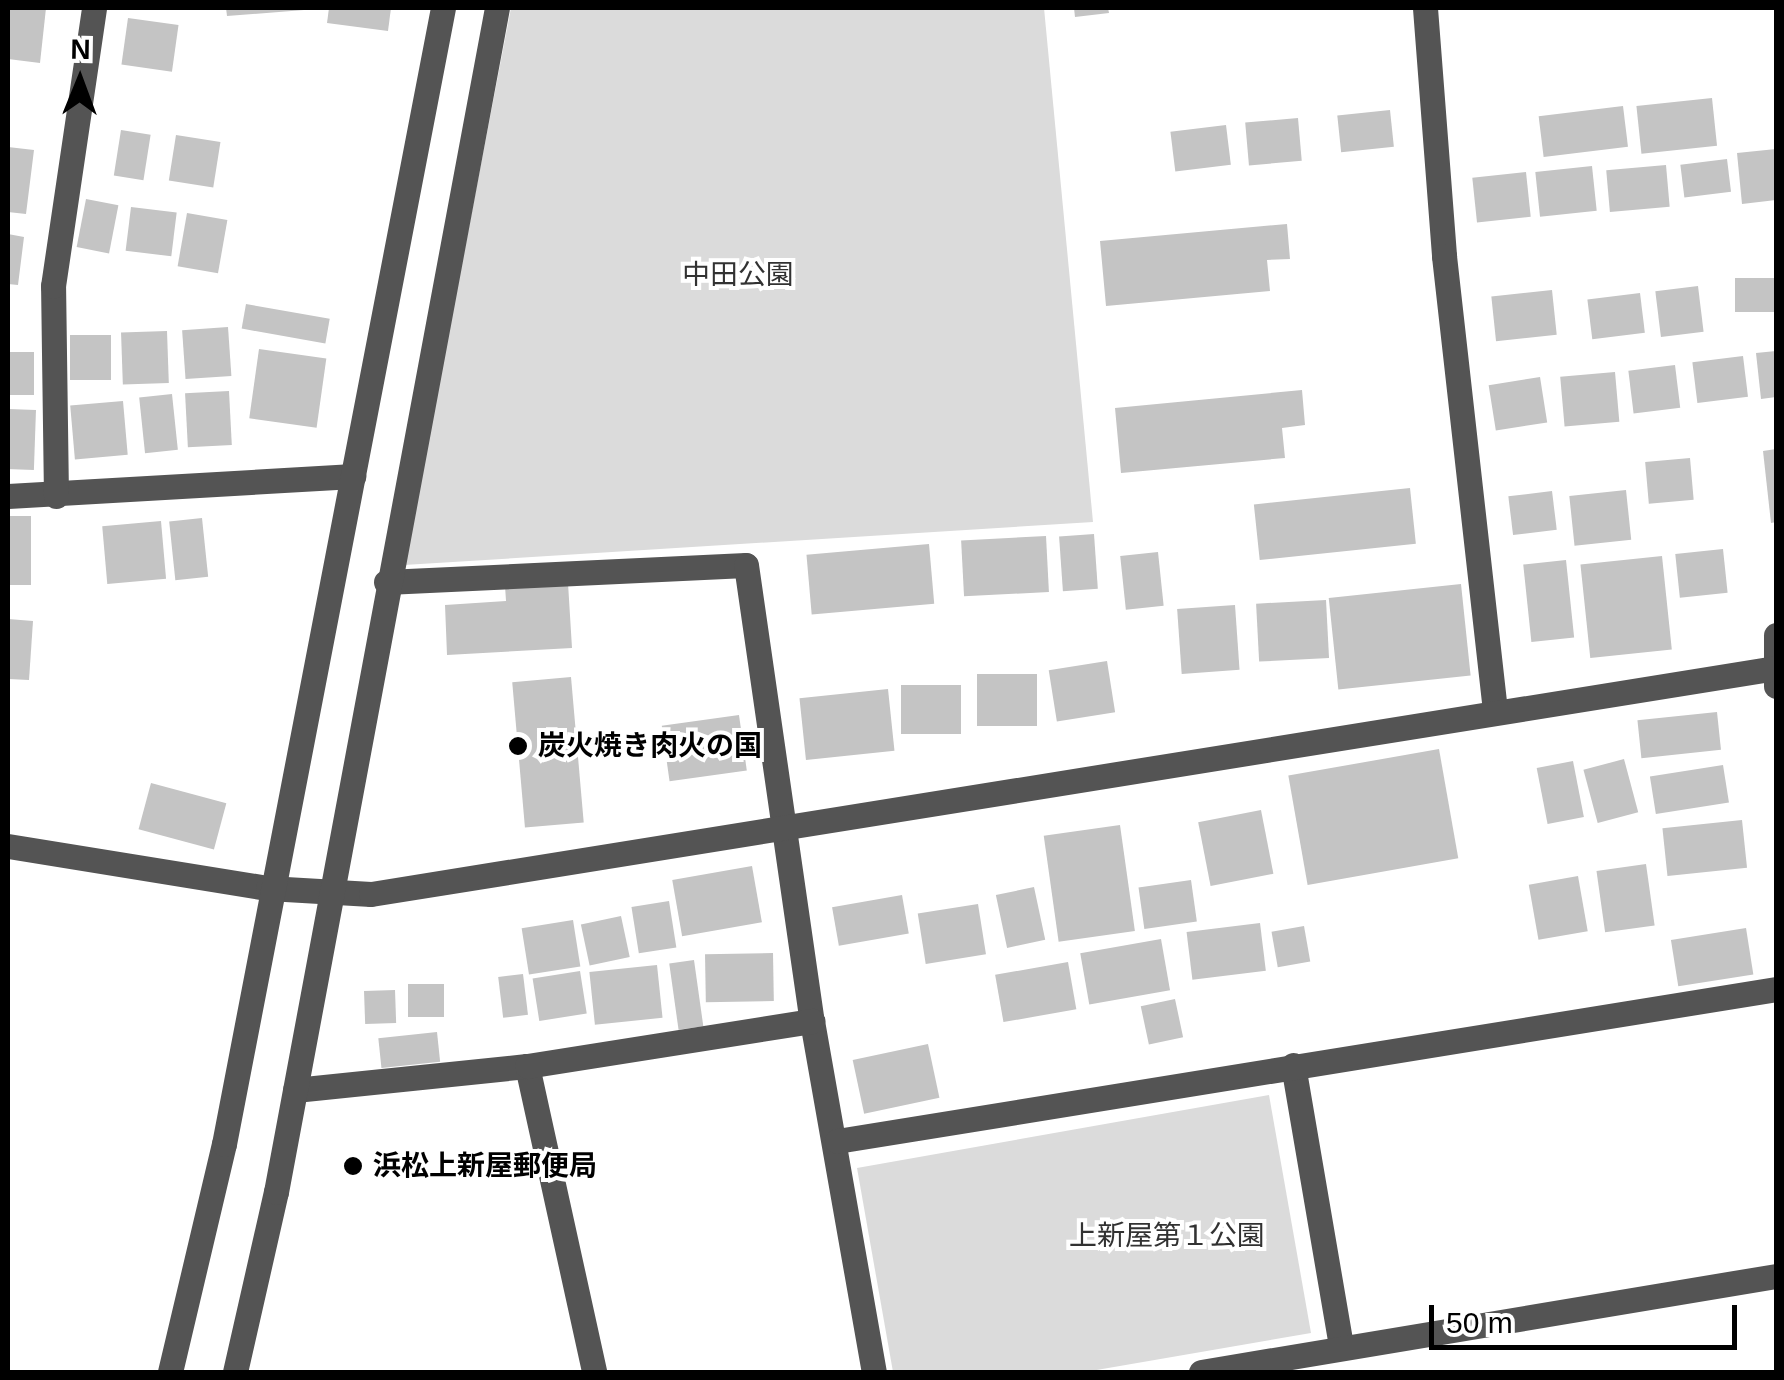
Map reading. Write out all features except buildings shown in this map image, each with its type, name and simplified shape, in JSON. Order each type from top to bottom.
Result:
[{"type":"street","points":[[56,496],[53,286],[94,8]]},
{"type":"street","points":[[170,1372],[224,1144],[268,888],[353,476],[443,8]]},
{"type":"street","points":[[235,1372],[294,1090],[386,582],[497,8]]},
{"type":"street","points":[[1424,8],[1444,256],[1495,711]]},
{"type":"street","points":[[8,496],[353,476]]},
{"type":"street","points":[[386,582],[746,565],[812,1021],[837,1140],[874,1372]]},
{"type":"street","points":[[8,846],[268,888],[328,893],[418,888],[1495,711],[1776,677],[1776,635]]},
{"type":"street","points":[[837,1140],[1776,989]]},
{"type":"street","points":[[294,1090],[527,1066],[812,1021]]},
{"type":"street","points":[[1293,1065],[1341,1346]]},
{"type":"street","points":[[527,1066],[594,1372]]},
{"type":"street","points":[[1201,1372],[1776,1276]]},
{"type":"green space","name":"中田公園","points":[[511,8],[1044,8],[1093,522],[404,565]]},
{"type":"green space","name":"上新屋第１公園","points":[[1269,1095],[1311,1333],[1085,1372],[893,1372],[857,1168]]},
{"type":"place","name":"炭火焼き肉火の国","points":[[518,746]]},
{"type":"place","name":"浜松上新屋郵便局","points":[[353,1166]]}]
